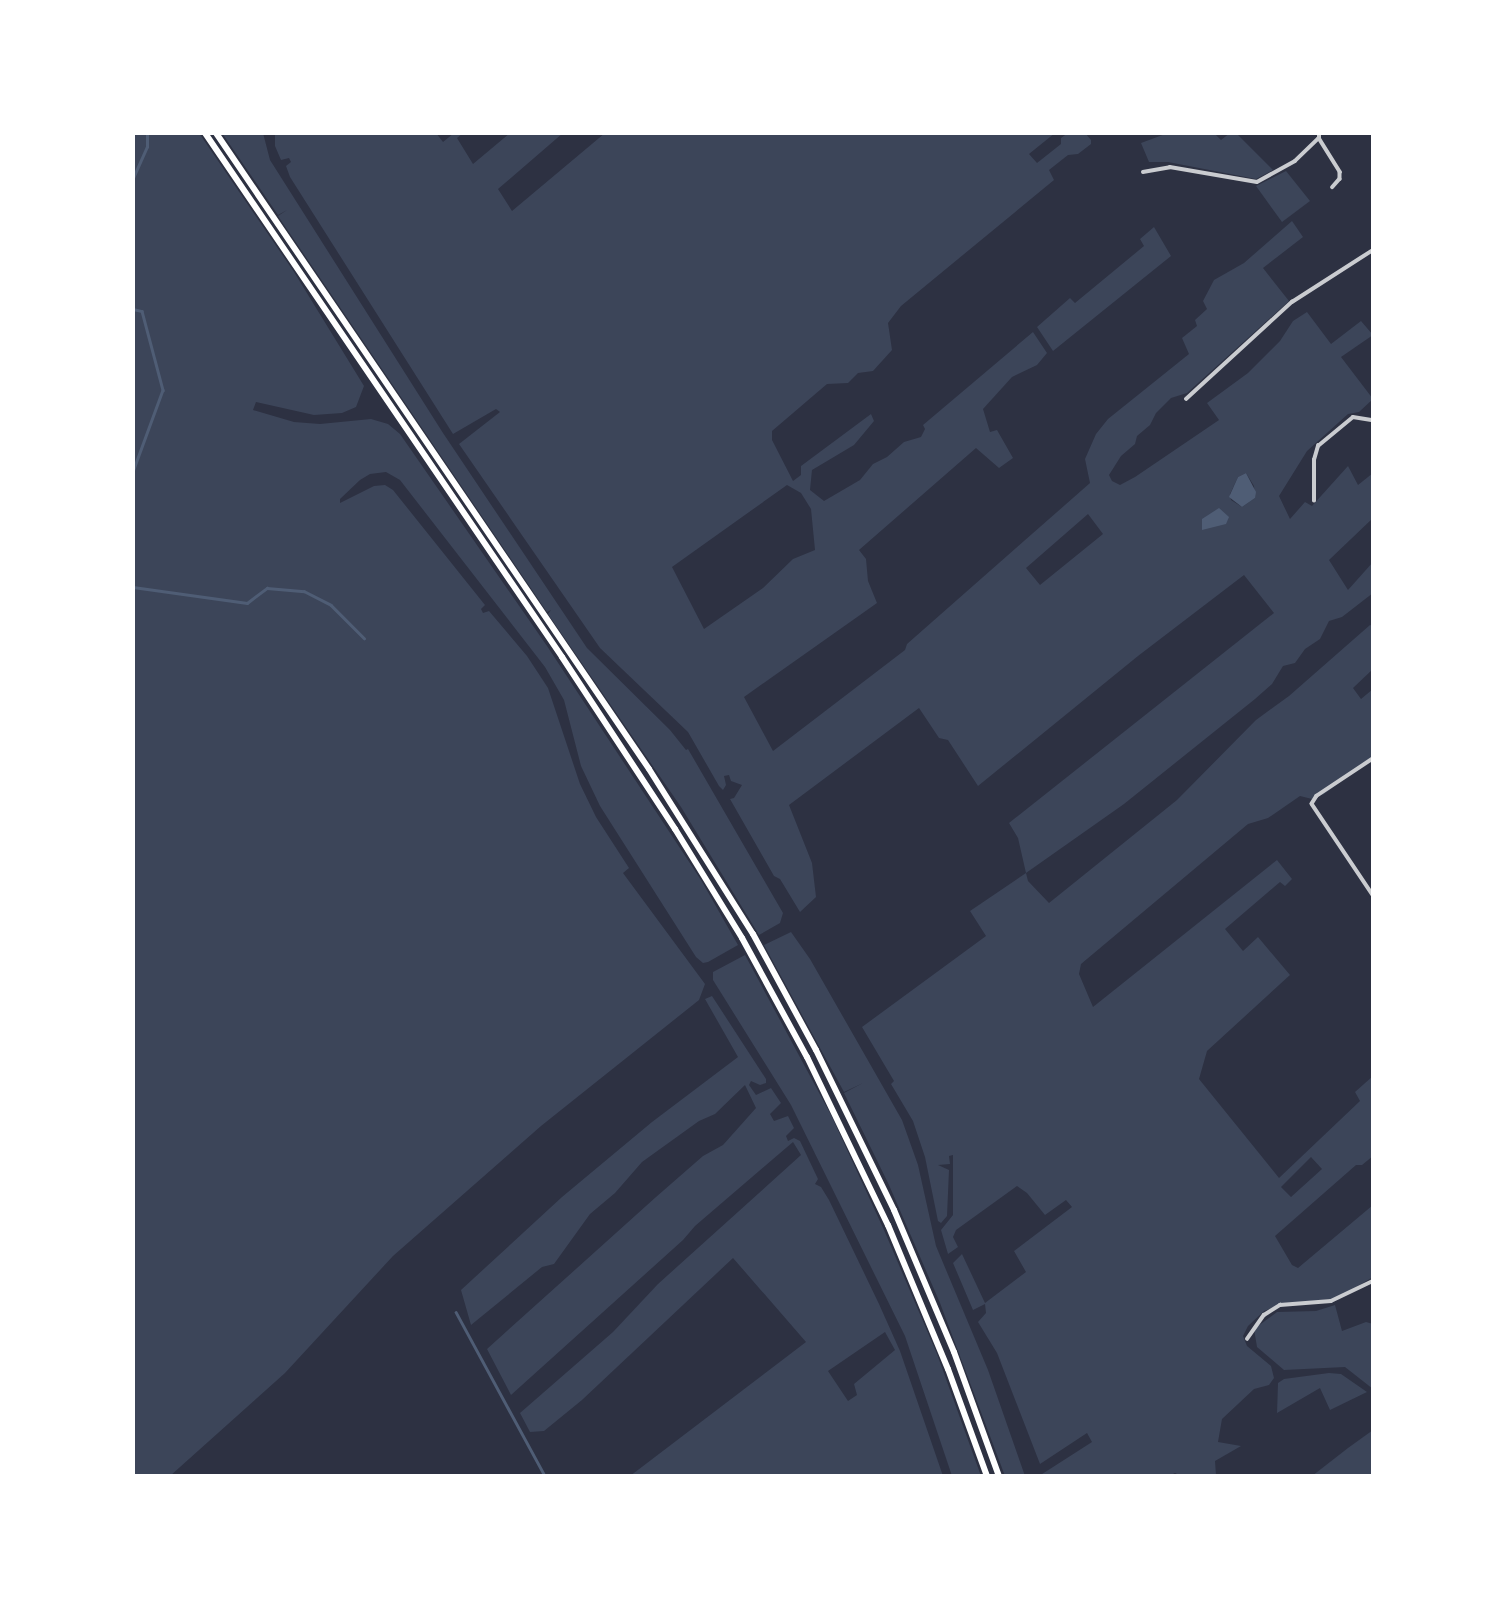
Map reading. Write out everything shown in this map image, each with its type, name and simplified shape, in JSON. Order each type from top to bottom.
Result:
[{"type":"main road","points":[[205,133],[562,657],[675,829],[742,938],[813,1068],[888,1225],[948,1368],[987,1476]]},
{"type":"main road","points":[[216,133],[649,769],[761,949],[816,1050],[894,1210],[950,1341],[999,1476]]},
{"type":"street","points":[[1143,172],[1170,167],[1257,182],[1296,161],[1319,135],[1339,172],[1340,179],[1333,187]]},
{"type":"street","points":[[1186,399],[1292,302],[1373,250]]},
{"type":"street","points":[[1314,500],[1314,460],[1318,446],[1353,417],[1373,420]]},
{"type":"street","points":[[1373,759],[1317,796],[1313,808],[1373,895]]},
{"type":"street","points":[[1247,1339],[1264,1315],[1280,1305],[1331,1301],[1373,1282]]},
{"type":"shaded area","points":[[133,133],[199,133],[294,272],[364,386],[356,407],[342,413],[314,415],[256,402],[253,410],[294,422],[320,424],[371,419],[388,424],[400,434],[547,646],[701,880],[738,945],[708,962],[703,963],[696,957],[600,806],[581,766],[564,700],[545,667],[400,480],[386,472],[370,474],[360,480],[340,499],[340,503],[374,486],[385,485],[393,490],[485,605],[481,609],[483,613],[489,611],[527,656],[548,688],[580,784],[596,817],[629,868],[623,873],[705,984],[699,1000],[541,1126],[393,1256],[285,1373],[170,1476],[133,1476]]},
{"type":"shaded area","points":[[222,133],[263,133],[270,160],[443,433],[587,648],[670,730],[686,750],[688,749],[783,913],[780,923],[759,935],[681,807],[548,614],[551,610],[547,612],[278,216],[287,210],[278,215]]},
{"type":"shaded area","points":[[275,133],[436,133],[443,142],[454,133],[463,133],[457,138],[473,164],[510,133],[563,133],[498,189],[512,211],[605,133],[1055,133],[1029,154],[1037,163],[1061,144],[1061,138],[1068,133],[1085,133],[1091,140],[1091,144],[1078,154],[1068,155],[1049,170],[1054,180],[901,306],[888,323],[892,350],[873,371],[858,373],[848,383],[827,384],[772,431],[772,440],[793,481],[801,475],[801,466],[871,414],[874,421],[854,445],[812,470],[810,490],[824,501],[860,480],[873,464],[887,457],[904,442],[921,437],[925,429],[923,425],[1033,332],[1047,353],[1037,365],[1012,377],[983,409],[990,432],[997,430],[1013,458],[999,468],[976,448],[859,550],[866,559],[868,581],[877,603],[744,697],[773,751],[905,650],[907,644],[1090,483],[1085,459],[1096,434],[1108,419],[1189,354],[1182,338],[1197,326],[1195,320],[1207,309],[1203,301],[1214,280],[1244,263],[1292,221],[1303,237],[1263,268],[1289,301],[1187,393],[1171,398],[1156,413],[1150,425],[1137,436],[1135,444],[1121,456],[1109,475],[1112,481],[1120,485],[1219,420],[1207,403],[1248,373],[1280,341],[1293,321],[1307,312],[1331,344],[1361,321],[1373,335],[1341,357],[1373,399],[1359,412],[1348,414],[1307,451],[1279,496],[1290,519],[1305,502],[1312,506],[1348,466],[1358,485],[1373,473],[1373,518],[1329,560],[1348,590],[1373,562],[1373,593],[1342,617],[1329,621],[1320,639],[1305,649],[1295,663],[1283,666],[1272,684],[1255,699],[1124,804],[1026,873],[1018,838],[1009,823],[1274,613],[1244,575],[1138,656],[978,786],[948,740],[939,738],[919,708],[789,805],[812,863],[816,897],[800,912],[780,879],[774,876],[730,799],[734,798],[742,785],[731,781],[729,775],[724,776],[726,785],[723,790],[688,732],[600,648],[459,444],[500,412],[496,409],[453,434],[290,177],[286,166],[291,162],[289,158],[281,160],[275,146]],"holes":[[[1246,473],[1254,486],[1255,498],[1242,507],[1231,500],[1230,494],[1238,477]],[[787,485],[801,493],[811,509],[815,550],[793,559],[763,588],[704,629],[672,567]],[[1088,514],[1103,534],[1040,585],[1026,568]]]},
{"type":"shaded area","points":[[1168,133],[1214,133],[1221,140],[1230,133],[1236,133],[1273,170],[1256,179],[1168,162],[1149,162],[1141,143]]},
{"type":"shaded area","points":[[1286,171],[1310,201],[1282,222],[1256,186]]},
{"type":"shaded area","points":[[1154,227],[1171,256],[1053,351],[1037,327],[1070,298],[1075,303],[1144,246],[1140,239]]},
{"type":"shaded area","points":[[1246,473],[1256,492],[1255,498],[1242,507],[1229,497],[1238,477]]},
{"type":"shaded area","points":[[1219,508],[1229,517],[1226,524],[1202,530],[1202,519]]},
{"type":"shaded area","points":[[1370,625],[1373,626],[1373,669],[1353,688],[1361,699],[1373,689],[1373,758],[1324,794],[1312,799],[1300,796],[1268,818],[1248,824],[1081,964],[1079,974],[1093,1007],[1277,860],[1292,879],[1285,886],[1280,882],[1225,929],[1243,951],[1258,937],[1290,975],[1207,1051],[1199,1079],[1279,1178],[1360,1101],[1355,1092],[1373,1076],[1373,1156],[1362,1165],[1356,1165],[1275,1236],[1292,1265],[1298,1268],[1373,1205],[1373,1277],[1336,1299],[1286,1303],[1264,1311],[1248,1326],[1243,1336],[1247,1346],[1271,1366],[1274,1378],[1269,1385],[1254,1389],[1222,1419],[1218,1442],[1241,1446],[1215,1461],[1216,1475],[1181,1476],[1175,1473],[1169,1476],[1039,1476],[1092,1442],[1087,1433],[1040,1464],[997,1353],[978,1322],[986,1313],[985,1304],[973,1310],[953,1263],[962,1254],[985,1303],[1026,1272],[1014,1251],[1072,1207],[1066,1200],[1045,1215],[1027,1193],[1017,1186],[956,1230],[953,1237],[958,1247],[948,1254],[941,1230],[953,1215],[953,1155],[949,1156],[950,1164],[938,1165],[949,1170],[947,1216],[941,1223],[938,1221],[925,1157],[913,1121],[891,1084],[894,1081],[862,1027],[986,936],[970,911],[1026,873],[1028,881],[1049,903],[1177,800],[1256,720],[1289,696]],"holes":[[[1311,1157],[1322,1169],[1291,1197],[1281,1187]]]},
{"type":"shaded area","points":[[791,932],[810,959],[902,1120],[918,1165],[936,1246],[988,1370],[1025,1476],[1005,1476],[940,1303],[889,1185],[844,1093],[863,1083],[844,1092],[764,945]]},
{"type":"shaded area","points":[[745,955],[831,1115],[884,1230],[937,1354],[981,1476],[952,1476],[905,1336],[791,1105],[713,980],[713,972]]},
{"type":"shaded area","points":[[712,996],[766,1079],[766,1083],[760,1085],[751,1081],[749,1085],[756,1095],[771,1088],[781,1103],[770,1114],[774,1121],[788,1116],[794,1128],[786,1136],[788,1141],[794,1138],[800,1141],[818,1179],[815,1184],[821,1187],[829,1200],[879,1304],[900,1351],[943,1476],[630,1476],[806,1342],[733,1258],[582,1400],[544,1431],[530,1432],[520,1413],[613,1332],[658,1284],[801,1155],[793,1142],[695,1226],[683,1240],[511,1395],[487,1349],[703,1156],[723,1145],[756,1108],[745,1085],[715,1114],[699,1121],[642,1162],[615,1193],[590,1214],[554,1264],[542,1267],[471,1325],[461,1290],[562,1197],[652,1122],[738,1057],[705,999]],"holes":[[[885,1332],[895,1350],[854,1384],[857,1395],[848,1401],[828,1371]]]},
{"type":"shaded area","points":[[1335,1305],[1342,1331],[1366,1322],[1373,1324],[1373,1389],[1345,1367],[1284,1370],[1257,1347],[1254,1329],[1277,1312],[1316,1311]]},
{"type":"shaded area","points":[[1341,1374],[1367,1392],[1330,1410],[1320,1388],[1277,1413],[1278,1383],[1284,1379]]},
{"type":"shaded area","points":[[1373,1430],[1373,1476],[1312,1476],[1348,1448]]},
{"type":"waterway","points":[[133,178],[147,147],[147,133]]},
{"type":"waterway","points":[[133,309],[142,311],[163,390],[133,472]]},
{"type":"waterway","points":[[133,587],[247,603],[267,588],[304,591],[331,605],[364,638]]},
{"type":"waterway","points":[[456,1312],[545,1476]]}]
